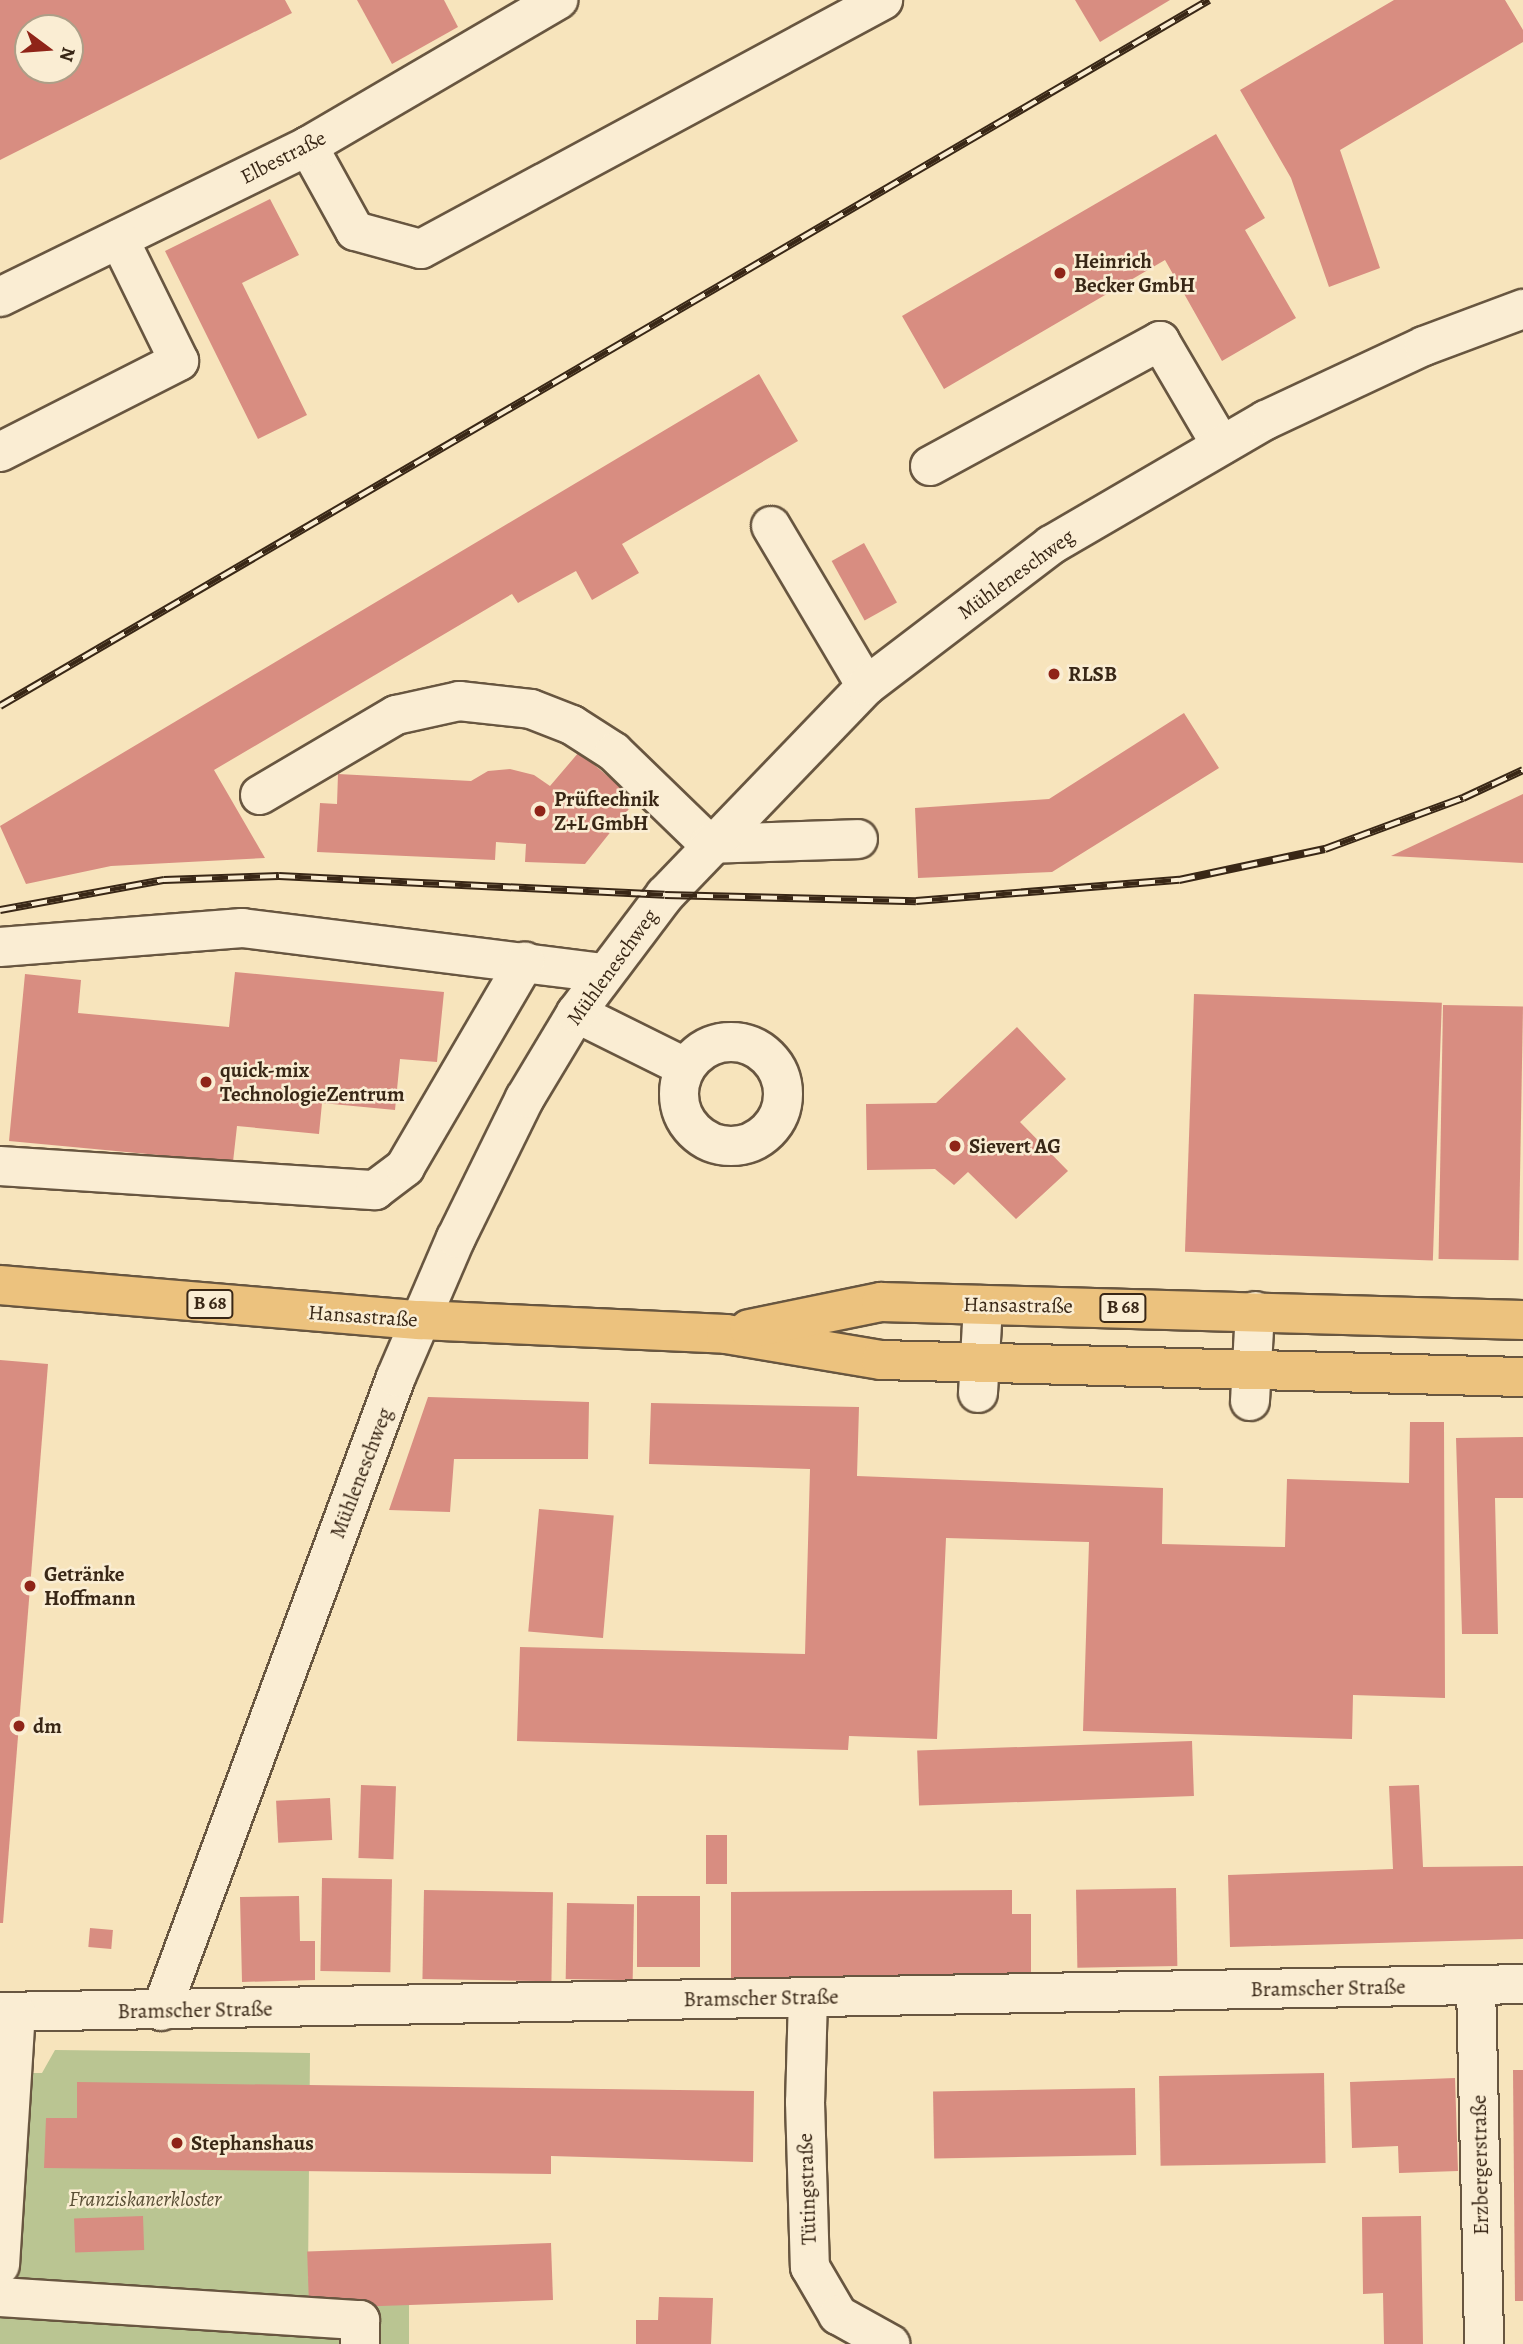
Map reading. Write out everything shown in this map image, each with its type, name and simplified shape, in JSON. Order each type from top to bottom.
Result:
[{"type":"main road","name":"Hansastraße","points":[[0,1285],[420,1320],[726,1334],[979,1378],[1251,1384],[1523,1377]]},
{"type":"main road","name":"Hansastraße","points":[[726,1334],[881,1302],[1523,1320]]},
{"type":"street","name":"Elbestraße","points":[[0,297],[308,146],[558,0]]},
{"type":"street","points":[[308,146],[355,231],[421,249],[883,0]]},
{"type":"street","points":[[0,452],[179,361],[119,239]]},
{"type":"street","name":"Mühleneschweg","points":[[161,2011],[420,1320],[488,1169],[576,1013],[603,973],[709,844],[866,685],[1051,545],[1221,445],[1440,323],[1523,309]]},
{"type":"street","points":[[930,466],[1160,341],[1221,445]]},
{"type":"street","points":[[771,526],[866,685]]},
{"type":"street","points":[[260,795],[396,715],[459,701],[531,709],[572,724],[614,752],[709,844],[858,839]]},
{"type":"street","points":[[0,947],[242,928],[603,973]]},
{"type":"street","points":[[0,1166],[375,1190],[405,1167],[526,962]]},
{"type":"street","points":[[576,1013],[685,1067]]},
{"type":"street","points":[[979,1378],[983,1304]]},
{"type":"street","points":[[1251,1384],[1255,1311]]},
{"type":"street","name":"Bramscher Straße","points":[[8,2012],[1523,1984]]},
{"type":"street","name":"Erzbergerstraße","points":[[1476,1985],[1484,2344]]},
{"type":"street","name":"Tütingstraße","points":[[808,1997],[805,2102],[810,2267],[838,2315],[890,2344]]},
{"type":"street","points":[[0,2265],[8,2012]]},
{"type":"street","points":[[0,2297],[360,2320],[360,2344]]},
{"type":"green space","name":"Franziskanerkloster","points":[[55,2050],[310,2053],[308,2278],[409,2304],[409,2344],[0,2344],[0,2073],[42,2073]]},
{"type":"building","points":[[0,0],[285,0],[292,13],[0,160]]},
{"type":"building","points":[[357,0],[444,0],[458,27],[392,64]]},
{"type":"building","points":[[1075,0],[1170,0],[1100,42]]},
{"type":"building","points":[[1394,0],[1505,0],[1523,30],[1523,42],[1340,150],[1380,268],[1329,287],[1291,178],[1240,90]]},
{"type":"building","name":"Heinrich Becker GmbH","points":[[1216,134],[1265,218],[1245,230],[1296,318],[1222,361],[1165,260],[944,389],[902,316]]},
{"type":"building","points":[[270,199],[299,255],[242,283],[307,415],[258,439],[165,251]]},
{"type":"building","points":[[759,374],[798,441],[622,544],[639,573],[592,600],[576,571],[518,603],[512,594],[214,770],[265,858],[111,866],[26,884],[0,826]]},
{"type":"building","points":[[864,543],[897,602],[865,620],[832,561]]},
{"type":"building","points":[[1184,713],[1219,768],[1052,872],[918,878],[915,808],[1049,799]]},
{"type":"building","points":[[579,752],[636,800],[585,864],[525,862],[526,844],[496,842],[495,860],[317,852],[320,803],[337,804],[338,774],[471,781],[488,771],[510,769],[534,775],[550,786]]},
{"type":"building","points":[[1523,794],[1523,863],[1391,856]]},
{"type":"building","name":"quick-mix TechnologieZentrum","points":[[235,972],[444,992],[437,1062],[400,1059],[395,1110],[322,1103],[319,1134],[237,1126],[233,1162],[9,1141],[25,974],[81,980],[78,1013],[229,1027]]},
{"type":"building","points":[[1194,994],[1442,1003],[1433,1260],[1185,1252]]},
{"type":"building","points":[[1443,1005],[1523,1006],[1519,1260],[1439,1259]]},
{"type":"building","name":"Sievert AG","points":[[1017,1027],[1066,1079],[1020,1122],[1068,1171],[1016,1219],[968,1172],[954,1185],[935,1169],[867,1170],[866,1104],[936,1103]]},
{"type":"building","points":[[0,1360],[48,1364],[3,1923],[0,1923]]},
{"type":"building","points":[[428,1397],[589,1402],[588,1459],[454,1459],[450,1512],[389,1510]]},
{"type":"building","points":[[651,1403],[859,1407],[857,1476],[1163,1488],[1162,1544],[1285,1547],[1287,1479],[1409,1483],[1410,1422],[1444,1422],[1445,1698],[1353,1695],[1352,1739],[1083,1731],[1089,1542],[946,1538],[937,1739],[849,1736],[848,1750],[517,1741],[520,1647],[805,1654],[810,1469],[649,1464]]},
{"type":"building","points":[[1523,1437],[1523,1498],[1495,1498],[1498,1634],[1462,1634],[1456,1438]]},
{"type":"building","points":[[539,1509],[614,1516],[603,1638],[528,1632]]},
{"type":"building","points":[[1192,1741],[1194,1796],[919,1806],[917,1751]]},
{"type":"building","points":[[361,1785],[396,1786],[393,1859],[358,1858]]},
{"type":"building","points":[[1419,1785],[1423,1867],[1523,1866],[1523,1939],[1230,1947],[1228,1875],[1393,1869],[1389,1786]]},
{"type":"building","points":[[330,1798],[332,1840],[278,1843],[276,1801]]},
{"type":"building","points":[[706,1835],[727,1835],[727,1884],[706,1884]]},
{"type":"building","points":[[322,1878],[392,1879],[390,1972],[320,1971]]},
{"type":"building","points":[[1176,1888],[1177,1966],[1077,1968],[1076,1890]]},
{"type":"building","points":[[424,1890],[553,1892],[551,1981],[422,1979]]},
{"type":"building","points":[[1012,1890],[1012,1914],[1031,1914],[1031,1976],[731,1979],[731,1892]]},
{"type":"building","points":[[299,1896],[300,1941],[315,1941],[315,1980],[242,1982],[240,1897]]},
{"type":"building","points":[[637,1896],[700,1896],[700,1967],[637,1967]]},
{"type":"building","points":[[567,1903],[634,1904],[633,1980],[566,1979]]},
{"type":"building","points":[[90,1928],[113,1930],[111,1949],[88,1947]]},
{"type":"building","points":[[1513,2070],[1523,2070],[1523,2301],[1515,2301]]},
{"type":"building","points":[[1324,2073],[1326,2163],[1161,2166],[1159,2076]]},
{"type":"building","points":[[1455,2078],[1458,2171],[1399,2173],[1398,2146],[1352,2148],[1350,2082]]},
{"type":"building","points":[[77,2082],[754,2091],[753,2162],[551,2156],[551,2174],[44,2168],[46,2118],[77,2118]]},
{"type":"building","points":[[1135,2088],[1136,2155],[934,2159],[933,2092]]},
{"type":"building","points":[[143,2216],[144,2250],[75,2252],[74,2218]]},
{"type":"building","points":[[1421,2216],[1423,2344],[1384,2344],[1383,2293],[1363,2294],[1362,2217]]},
{"type":"building","points":[[551,2243],[553,2300],[309,2308],[307,2252]]},
{"type":"building","points":[[659,2297],[713,2298],[711,2344],[636,2344],[636,2320],[658,2320]]},
{"type":"railway","points":[[0,706],[1209,0]]},
{"type":"railway","points":[[0,910],[164,880],[279,876],[665,895],[916,901],[1179,880],[1325,849],[1463,798],[1523,770]]},
{"type":"place","name":"Heinrich Becker GmbH","points":[[1060,273]]},
{"type":"place","name":"RLSB","points":[[1054,674]]},
{"type":"place","name":"Prüftechnik Z+L GmbH","points":[[540,811]]},
{"type":"place","name":"quick-mix TechnologieZentrum","points":[[206,1082]]},
{"type":"place","name":"Sievert AG","points":[[955,1146]]},
{"type":"place","name":"Getränke Hoffmann","points":[[30,1586]]},
{"type":"place","name":"dm","points":[[19,1726]]},
{"type":"place","name":"Stephanshaus","points":[[177,2143]]}]
